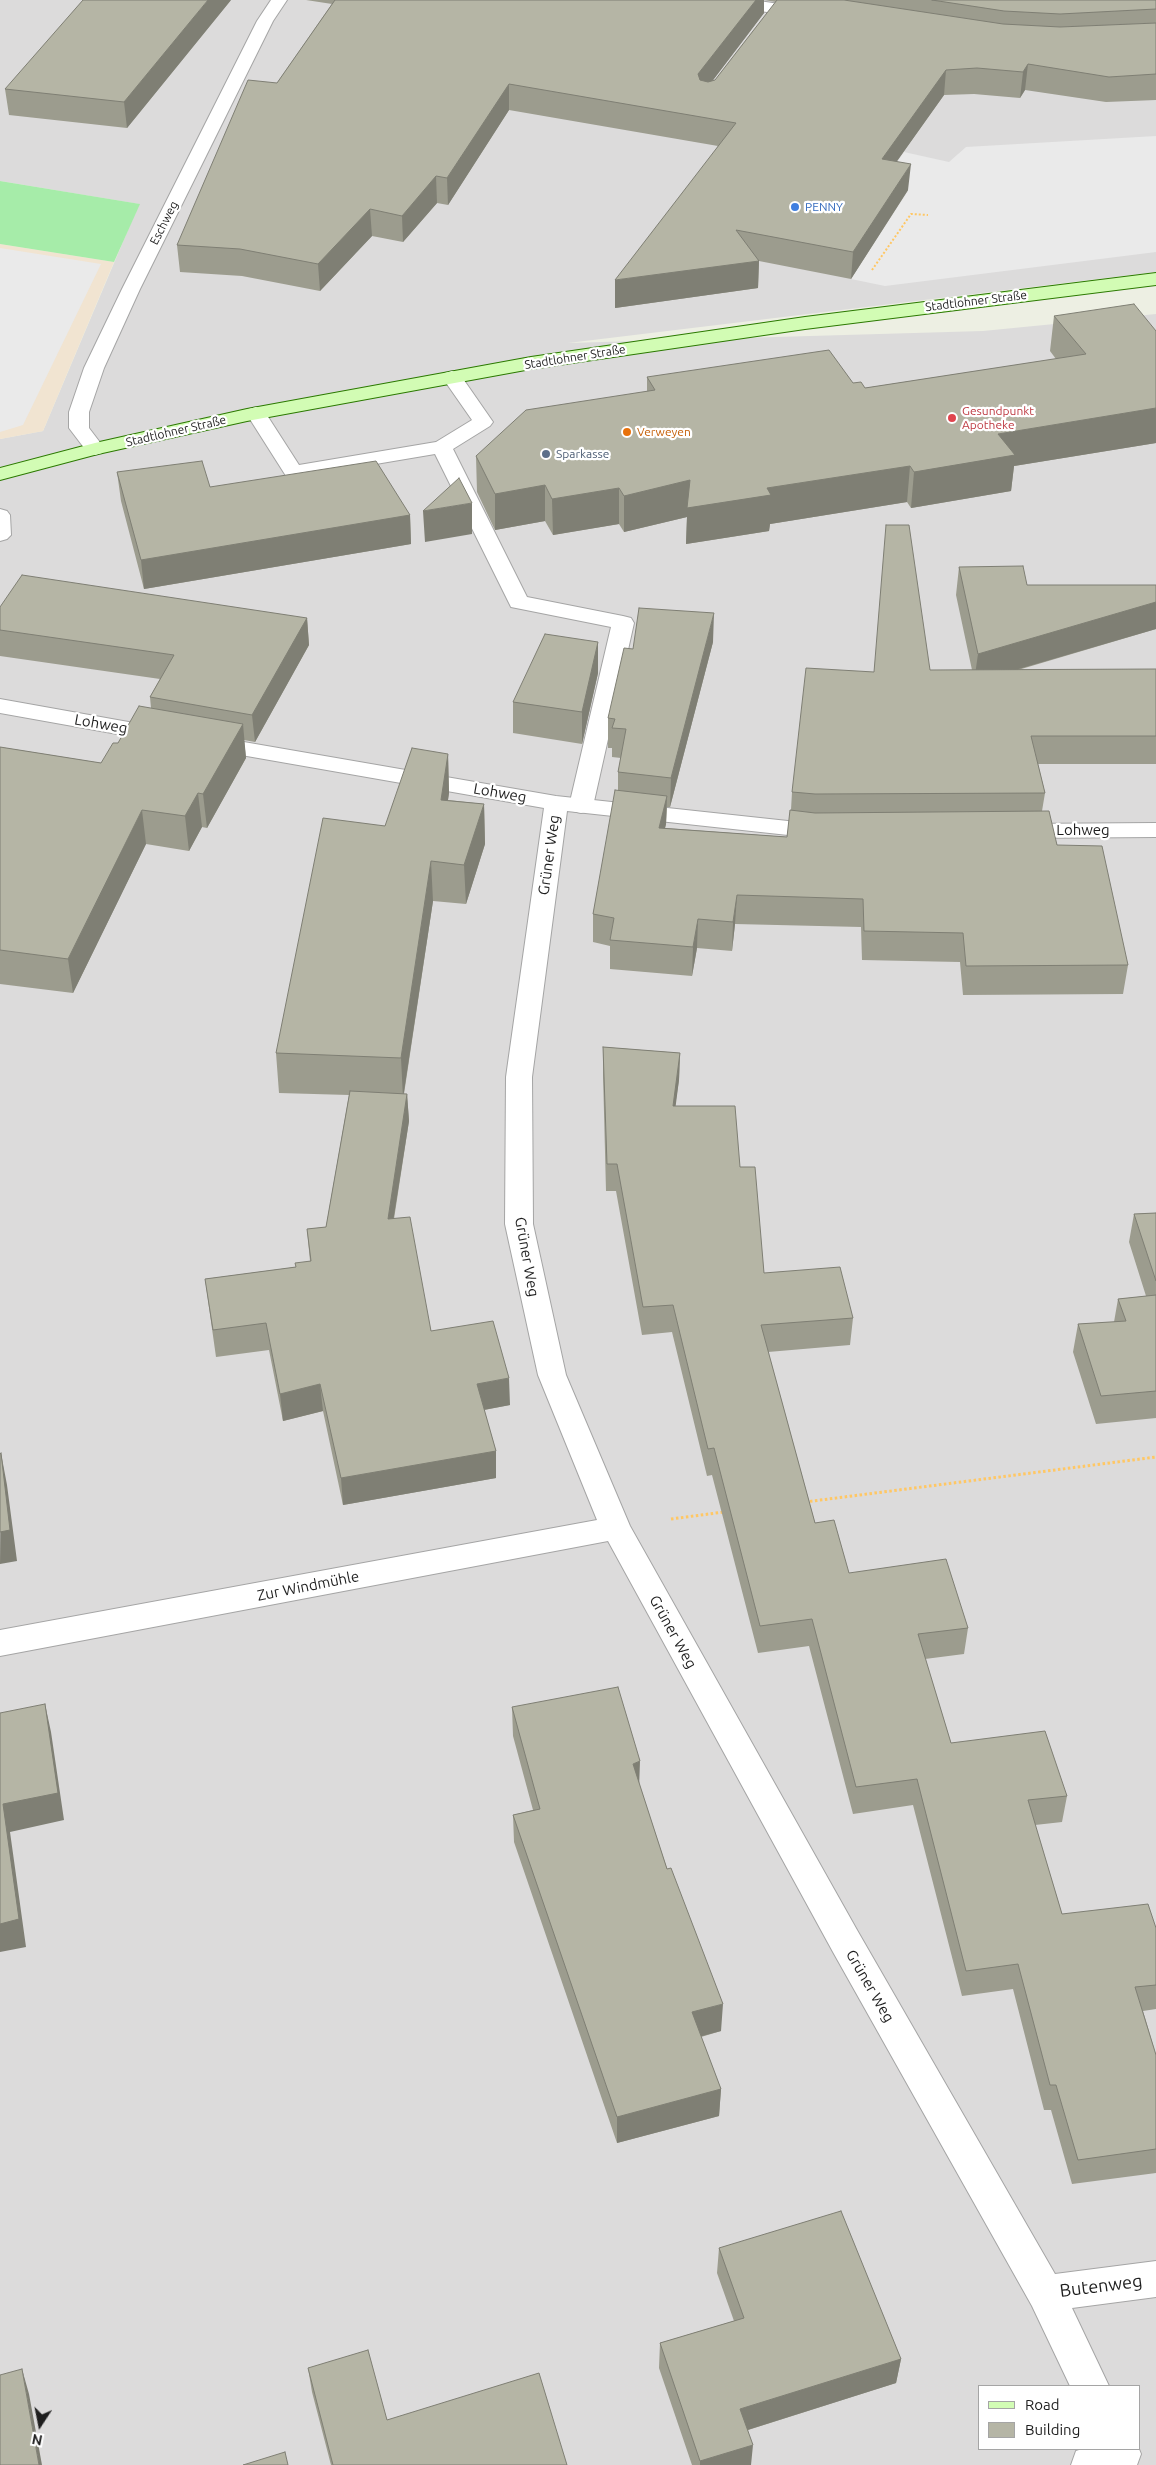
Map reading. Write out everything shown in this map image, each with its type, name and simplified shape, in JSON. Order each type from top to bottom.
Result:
[{"type":"main road","name":"Stadtlohner Straße","points":[[0,474],[96,449],[256,413],[452,377],[805,323],[1156,279]]},
{"type":"street","name":"Eschweg","points":[[96,449],[79,428],[79,412],[94,368],[131,289],[261,29],[279,0]]},
{"type":"street","points":[[720,0],[826,16]]},
{"type":"street","points":[[766,24],[778,9]]},
{"type":"street","points":[[256,413],[293,472],[442,447],[483,422],[452,377]]},
{"type":"street","name":"Grüner Weg","points":[[442,447],[518,602],[623,624],[568,804],[519,1077],[519,1224],[552,1375],[616,1528],[840,1932],[1045,2293],[1090,2385]]},
{"type":"street","points":[[0,515],[0,535]]},
{"type":"street","name":"Lohweg","points":[[0,706],[568,804],[813,832],[842,832]]},
{"type":"street","name":"Lohweg","points":[[999,831],[1156,830]]},
{"type":"street","name":"Zur Windmühle","points":[[0,1643],[616,1528]]},
{"type":"street","name":"Butenweg","points":[[1045,2293],[1156,2279]]},
{"type":"path","points":[[867,277],[911,214],[928,215]]},
{"type":"path","points":[[802,1502],[1156,1457]]},
{"type":"path","points":[[616,1528],[734,1511]]},
{"type":"shaded area","points":[[0,0],[1156,0],[1156,272],[568,343],[983,331],[1156,314],[1156,2465],[0,2465],[0,439],[43,431],[139,204],[0,181]]},
{"type":"shaded area","points":[[1156,136],[1156,252],[885,286],[851,279],[908,191],[881,186],[904,152],[949,162],[966,147]]},
{"type":"shaded area","points":[[0,244],[114,262],[43,431],[0,439]]},
{"type":"shaded area","points":[[0,248],[101,264],[23,425],[0,432]]},
{"type":"green space","points":[[0,181],[140,204],[114,262],[0,244]]},
{"type":"building","points":[[83,0],[208,0],[124,102],[5,89]]},
{"type":"building","points":[[335,0],[756,0],[698,74],[700,80],[708,82],[715,80],[777,0],[844,0],[1003,24],[1060,27],[1156,23],[1156,74],[1109,77],[1028,64],[1023,72],[977,68],[946,70],[882,159],[911,164],[853,252],[736,230],[759,261],[615,280],[736,123],[509,84],[447,178],[436,176],[402,216],[370,209],[318,264],[240,249],[177,245],[248,80],[277,83]]},
{"type":"building","points":[[932,0],[1156,0],[1156,9],[1060,14],[1004,11]]},
{"type":"building","points":[[1134,304],[1156,331],[1156,408],[998,434],[1015,455],[914,472],[910,466],[767,488],[771,495],[687,508],[690,480],[624,496],[619,488],[552,499],[545,485],[495,494],[476,456],[526,410],[655,390],[647,377],[829,350],[853,383],[861,382],[865,388],[1086,354],[1054,316]]},
{"type":"building","points":[[202,461],[210,487],[376,461],[410,515],[141,560],[117,472]]},
{"type":"building","points":[[459,478],[472,503],[423,511]]},
{"type":"building","points":[[886,525],[909,525],[930,670],[1156,669],[1156,736],[1031,736],[1045,793],[815,794],[792,792],[806,668],[874,672]]},
{"type":"building","points":[[1023,566],[1027,585],[1156,585],[1156,602],[978,654],[959,567]]},
{"type":"building","points":[[22,575],[307,618],[252,715],[150,697],[174,655],[0,630],[0,607]]},
{"type":"building","points":[[639,608],[714,613],[671,778],[618,772],[626,729],[612,728],[615,719],[608,718],[624,648],[633,649]]},
{"type":"building","points":[[545,634],[598,642],[582,712],[513,702]]},
{"type":"building","points":[[139,706],[243,724],[203,794],[198,793],[185,816],[142,810],[68,959],[0,950],[0,747],[101,763],[113,743],[118,743]]},
{"type":"building","points":[[412,748],[448,754],[441,800],[484,804],[464,865],[431,861],[401,1058],[276,1053],[323,818],[385,826]]},
{"type":"building","points":[[615,790],[667,796],[659,828],[787,837],[790,810],[815,813],[1049,811],[1057,845],[1102,846],[1128,965],[966,966],[963,933],[864,931],[863,899],[737,895],[733,922],[698,919],[693,947],[610,940],[614,918],[593,914]]},
{"type":"building","points":[[603,1047],[680,1053],[673,1106],[735,1106],[740,1167],[755,1167],[764,1273],[840,1267],[853,1318],[761,1325],[815,1523],[834,1520],[849,1573],[946,1559],[968,1628],[918,1634],[951,1743],[1045,1731],[1067,1796],[1028,1800],[1062,1914],[1148,1904],[1156,1928],[1156,1985],[1135,1987],[1156,2055],[1156,2149],[1078,2160],[1056,2085],[1050,2085],[1018,1964],[966,1971],[917,1779],[856,1787],[812,1619],[760,1626],[714,1448],[708,1449],[673,1305],[643,1307],[617,1164],[607,1164]]},
{"type":"building","points":[[350,1091],[407,1094],[388,1219],[410,1217],[431,1331],[493,1321],[509,1378],[477,1384],[496,1451],[341,1478],[320,1384],[280,1394],[266,1323],[213,1330],[205,1279],[296,1267],[295,1263],[311,1261],[307,1229],[326,1227]]},
{"type":"building","points":[[1156,1213],[1156,1281],[1134,1214]]},
{"type":"building","points":[[1156,1295],[1156,1391],[1101,1396],[1078,1324],[1126,1321],[1118,1299]]},
{"type":"building","points":[[0,1454],[10,1530],[0,1532]]},
{"type":"building","points":[[618,1687],[640,1761],[633,1764],[667,1869],[671,1868],[723,2004],[692,2012],[721,2089],[617,2117],[513,1815],[540,1809],[512,1707]]},
{"type":"building","points":[[45,1704],[58,1793],[3,1804],[19,1919],[0,1924],[0,1713]]},
{"type":"building","points":[[841,2211],[901,2359],[740,2409],[753,2445],[700,2461],[660,2343],[744,2318],[719,2248]]},
{"type":"building","points":[[368,2350],[387,2420],[539,2373],[567,2465],[333,2465],[308,2368]]},
{"type":"building","points":[[22,2369],[39,2465],[0,2465],[0,2375]]},
{"type":"building","points":[[285,2452],[288,2465],[243,2465]]},
{"type":"place","name":"PENNY","points":[[795,207]]},
{"type":"place","name":"Gesundpunkt Apotheke","points":[[952,418]]},
{"type":"place","name":"Verweyen","points":[[627,432]]},
{"type":"place","name":"Sparkasse","points":[[546,454]]}]
